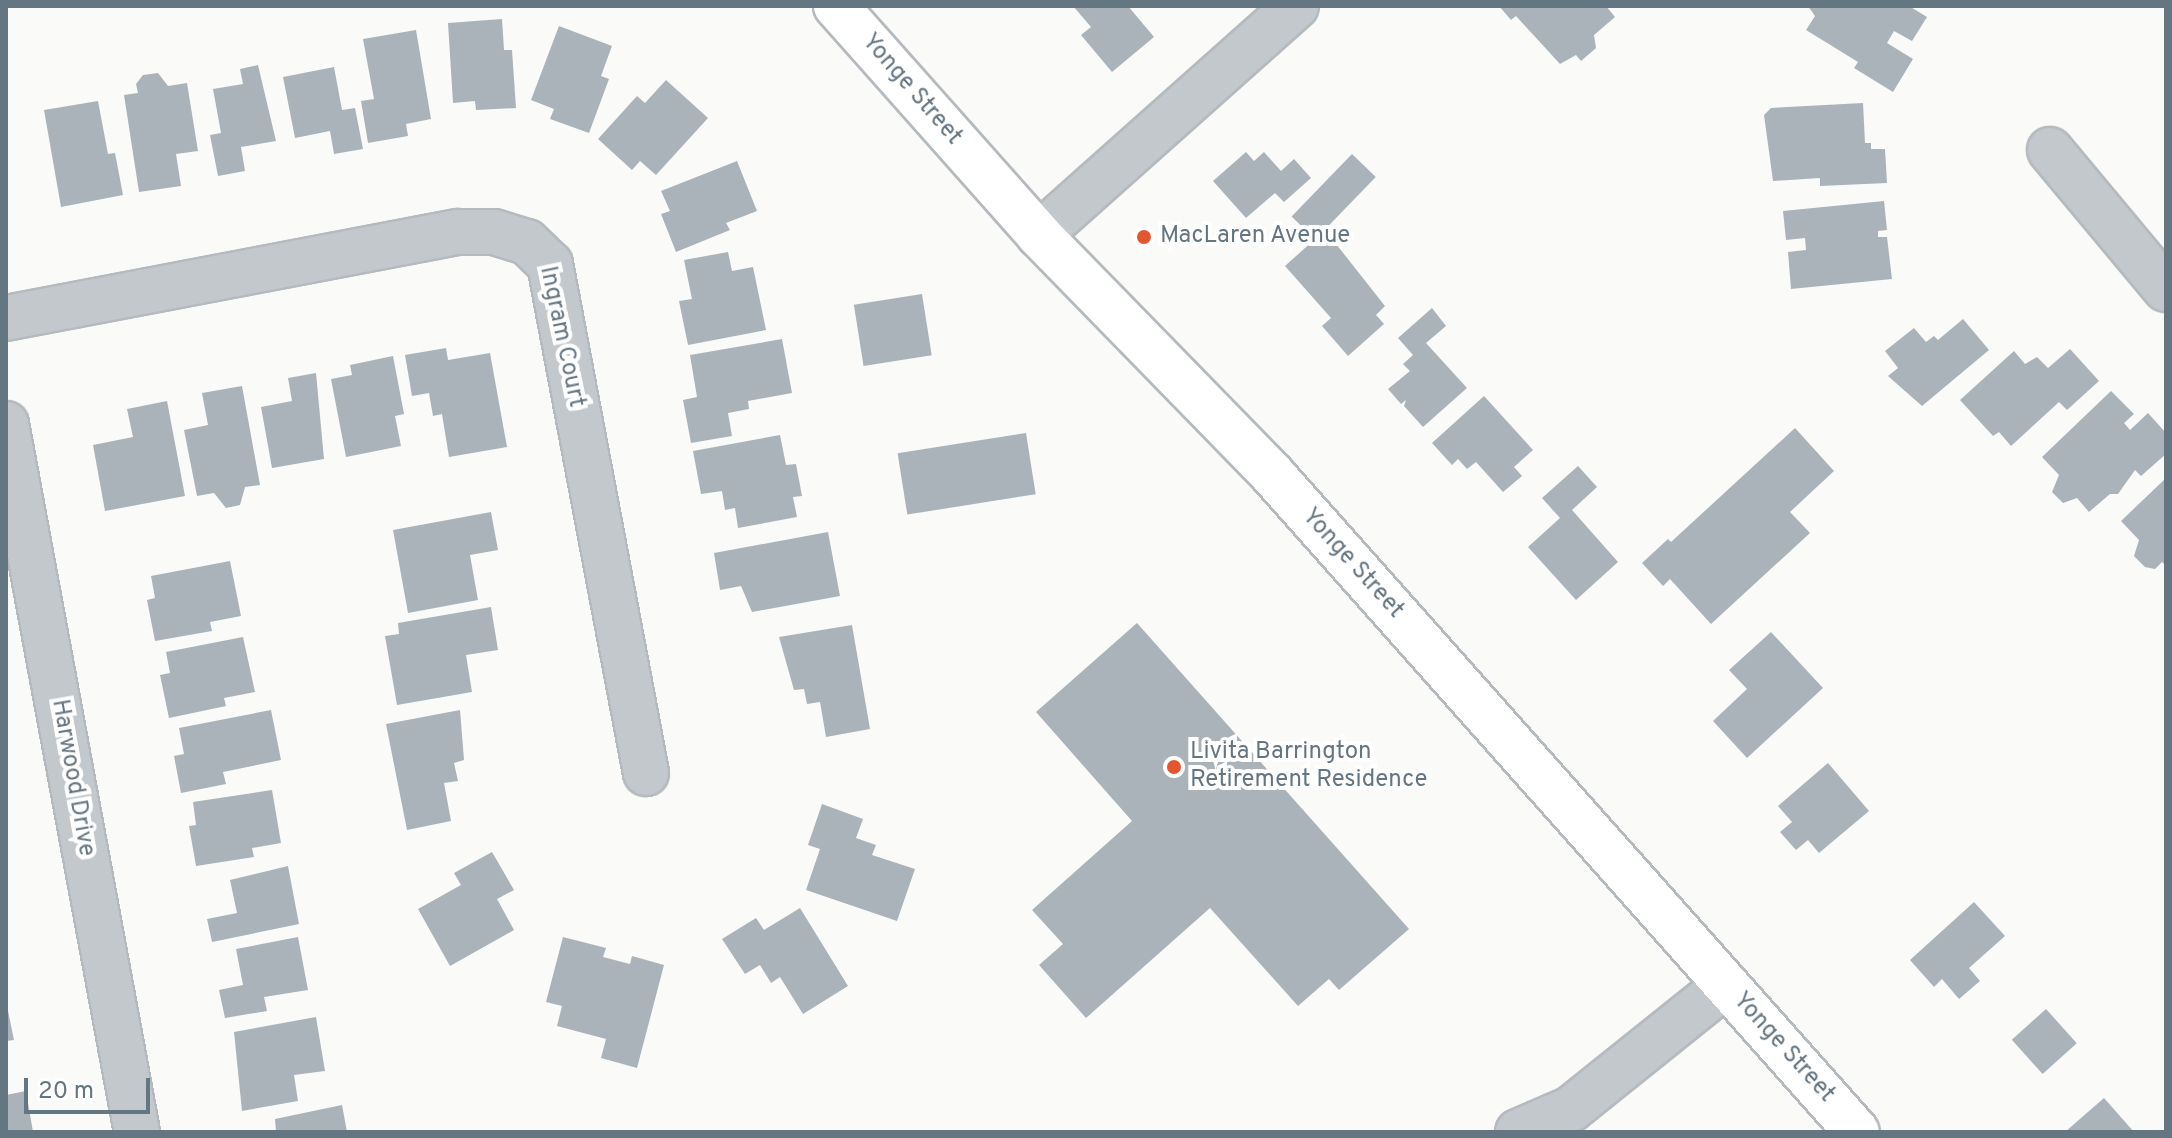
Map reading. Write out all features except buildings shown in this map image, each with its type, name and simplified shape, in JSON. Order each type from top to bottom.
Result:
[{"type":"main road","name":"Yonge Street","points":[[836,6],[1039,235],[1272,474],[1857,1132]]},
{"type":"street","points":[[1039,235],[1296,6]]},
{"type":"street","points":[[2050,150],[2166,289]]},
{"type":"street","name":"Ingram Court","points":[[6,318],[458,232],[494,232],[527,242],[550,264],[646,773]]},
{"type":"street","name":"Harwood Drive","points":[[6,424],[137,1132]]},
{"type":"street","points":[[1518,1132],[1579,1120],[1726,985]]},
{"type":"place","name":"MacLaren Avenue","points":[[1144,237]]},
{"type":"place","name":"Livita Barrington Retirement Residence","points":[[1174,767]]}]
